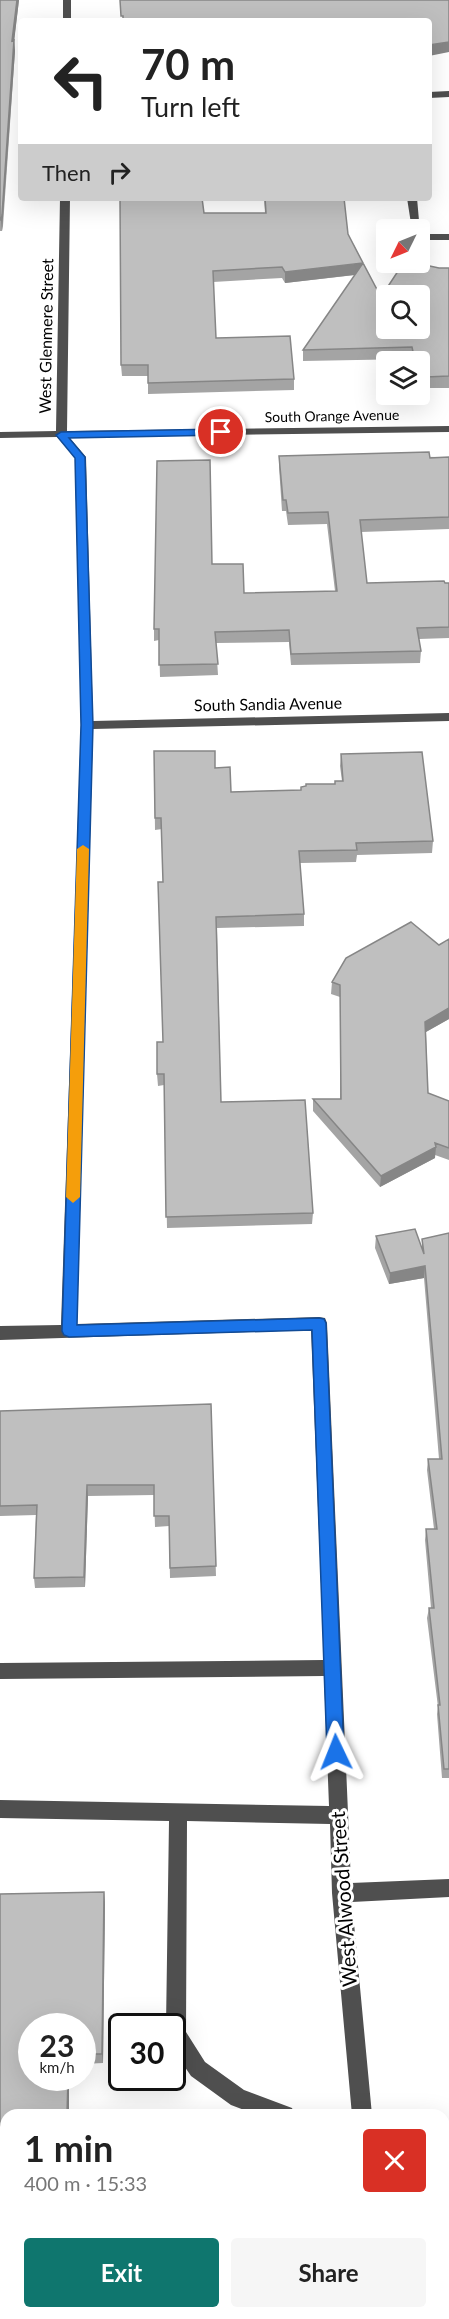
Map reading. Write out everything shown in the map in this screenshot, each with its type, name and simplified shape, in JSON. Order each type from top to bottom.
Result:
[{"type":"street","points":[[67,0],[67,18]]},
{"type":"street","points":[[432,94],[449,94]]},
{"type":"street","name":"West Glenmere Street","points":[[64,201],[61,435],[80,457],[87,725],[69,1331]]},
{"type":"street","points":[[412,201],[415,219]]},
{"type":"street","points":[[430,237],[449,237]]},
{"type":"street","name":"South Orange Avenue","points":[[0,435],[449,429]]},
{"type":"street","name":"South Sandia Avenue","points":[[87,725],[449,717]]},
{"type":"street","name":"West Alwood Street","points":[[69,1331],[319,1323],[342,1893],[361,2109]]},
{"type":"street","points":[[0,1333],[69,1331]]},
{"type":"street","points":[[0,1671],[333,1668]]},
{"type":"street","points":[[0,1809],[338,1815]]},
{"type":"street","points":[[178,1812],[176,2035],[198,2069],[238,2098],[268,2109]]},
{"type":"street","points":[[342,1893],[449,1888]]},
{"type":"building","points":[[0,0],[17,0],[12,41],[14,40],[1,220],[0,220]]},
{"type":"building","points":[[120,0],[449,0],[449,42],[432,45],[432,18],[123,18]]},
{"type":"building","points":[[120,201],[202,201],[204,213],[266,213],[265,201],[344,201],[348,234],[363,263],[285,272],[282,267],[213,271],[216,338],[290,336],[294,379],[148,383],[148,365],[121,365]]},
{"type":"building","points":[[363,263],[376,288],[376,339],[430,339],[430,285],[389,285],[397,273],[430,273],[430,266],[449,268],[449,376],[430,377],[430,351],[413,351],[412,347],[303,350]]},
{"type":"building","points":[[429,452],[430,458],[449,457],[449,517],[360,520],[367,583],[444,581],[449,583],[449,627],[417,628],[421,651],[291,654],[289,630],[215,632],[218,664],[159,665],[159,629],[154,629],[157,461],[210,460],[212,564],[243,564],[244,593],[337,591],[328,512],[288,513],[286,500],[283,500],[279,456]]},
{"type":"building","points":[[154,751],[215,751],[215,768],[230,767],[231,792],[301,790],[301,787],[306,784],[335,784],[335,781],[343,781],[341,754],[422,752],[433,841],[356,843],[357,850],[299,851],[304,914],[216,917],[221,1102],[305,1100],[313,1213],[166,1217],[164,1074],[157,1074],[157,1042],[163,1042],[158,882],[163,882],[161,818],[155,818]]},
{"type":"building","points":[[411,922],[439,945],[449,939],[449,1008],[425,1022],[428,1093],[449,1101],[449,1148],[435,1143],[436,1147],[381,1176],[313,1099],[341,1099],[340,985],[332,982],[346,958]]},
{"type":"building","points":[[415,1229],[424,1254],[422,1239],[449,1233],[449,1769],[444,1769],[438,1705],[440,1705],[429,1608],[434,1608],[426,1529],[437,1529],[428,1459],[442,1459],[425,1266],[390,1273],[376,1236]]},
{"type":"building","points":[[211,1404],[216,1566],[170,1568],[169,1516],[154,1516],[154,1485],[87,1485],[84,1577],[34,1578],[37,1505],[0,1506],[0,1411]]},
{"type":"building","points":[[104,1892],[102,2054],[96,2054],[96,2013],[18,2013],[18,2091],[68,2091],[67,2109],[0,2109],[0,1894]]},
{"type":"slow traffic","points":[[73,1197],[83,849]]},
{"type":"route","points":[[221,432],[61,435],[80,457],[87,725],[69,1331],[319,1323],[336,1752]]}]
